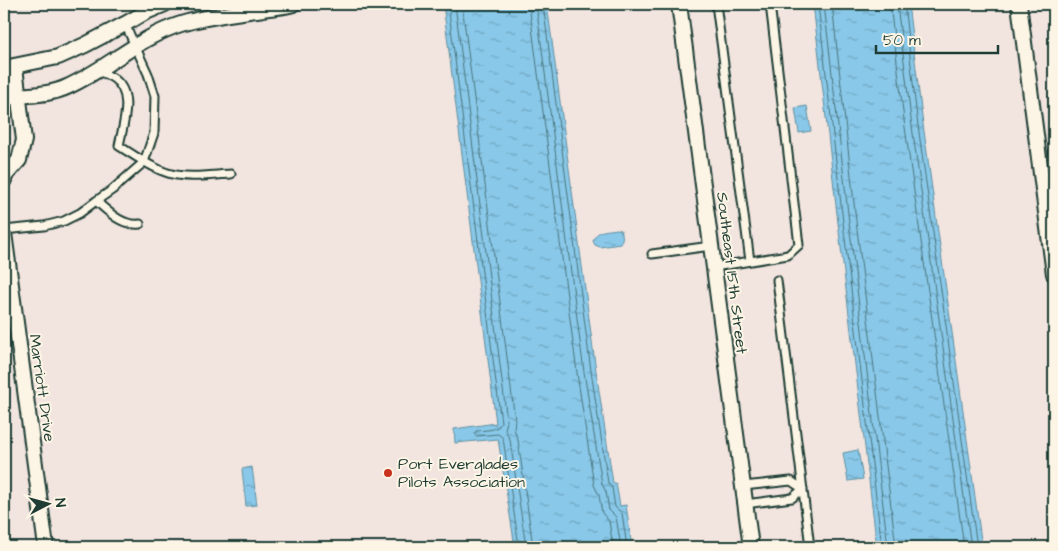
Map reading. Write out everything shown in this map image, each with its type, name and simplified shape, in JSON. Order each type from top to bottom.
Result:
[{"type":"street","points":[[4,180],[18,160],[24,140],[19,96],[10,68],[58,57],[86,45],[146,12],[165,4]]},
{"type":"street","points":[[4,98],[46,94],[66,88],[98,71],[156,34],[181,24],[211,17],[293,4]]},
{"type":"street","name":"Southeast 15th Street","points":[[680,4],[751,547]]},
{"type":"street","points":[[1019,4],[1054,274]]},
{"type":"street","name":"Marriott Drive","points":[[4,232],[46,547]]},
{"type":"lane","points":[[716,4],[750,261]]},
{"type":"lane","points":[[714,267],[788,255],[799,245],[770,4]]},
{"type":"lane","points":[[4,232],[64,221],[80,213],[112,190],[144,162],[154,133],[155,96],[148,74],[125,24]]},
{"type":"lane","points":[[98,71],[115,80],[121,86],[125,96],[126,106],[119,146],[168,174],[195,177],[231,174]]},
{"type":"lane","points":[[96,201],[124,222],[134,225],[140,224]]},
{"type":"lane","points":[[652,254],[711,246]]},
{"type":"lane","points":[[777,280],[810,547]]},
{"type":"lane","points":[[742,486],[791,481],[803,489]]},
{"type":"lane","points":[[745,504],[792,498],[803,489]]},
{"type":"water","points":[[443,4],[547,4],[596,371],[613,483],[616,483],[620,506],[626,505],[632,547],[515,547],[498,439],[455,443],[454,429],[496,423]]},
{"type":"water","points":[[813,4],[908,4],[982,547],[877,547]]},
{"type":"water","points":[[807,106],[811,131],[799,133],[795,108]]},
{"type":"water","points":[[621,230],[622,234],[620,244],[600,247],[595,245],[593,241],[599,232]]},
{"type":"water","points":[[858,450],[863,479],[848,481],[843,453]]},
{"type":"water","points":[[252,467],[257,505],[246,506],[242,469]]},
{"type":"place","name":"Port Everglades Pilots Association","points":[[388,473]]}]
